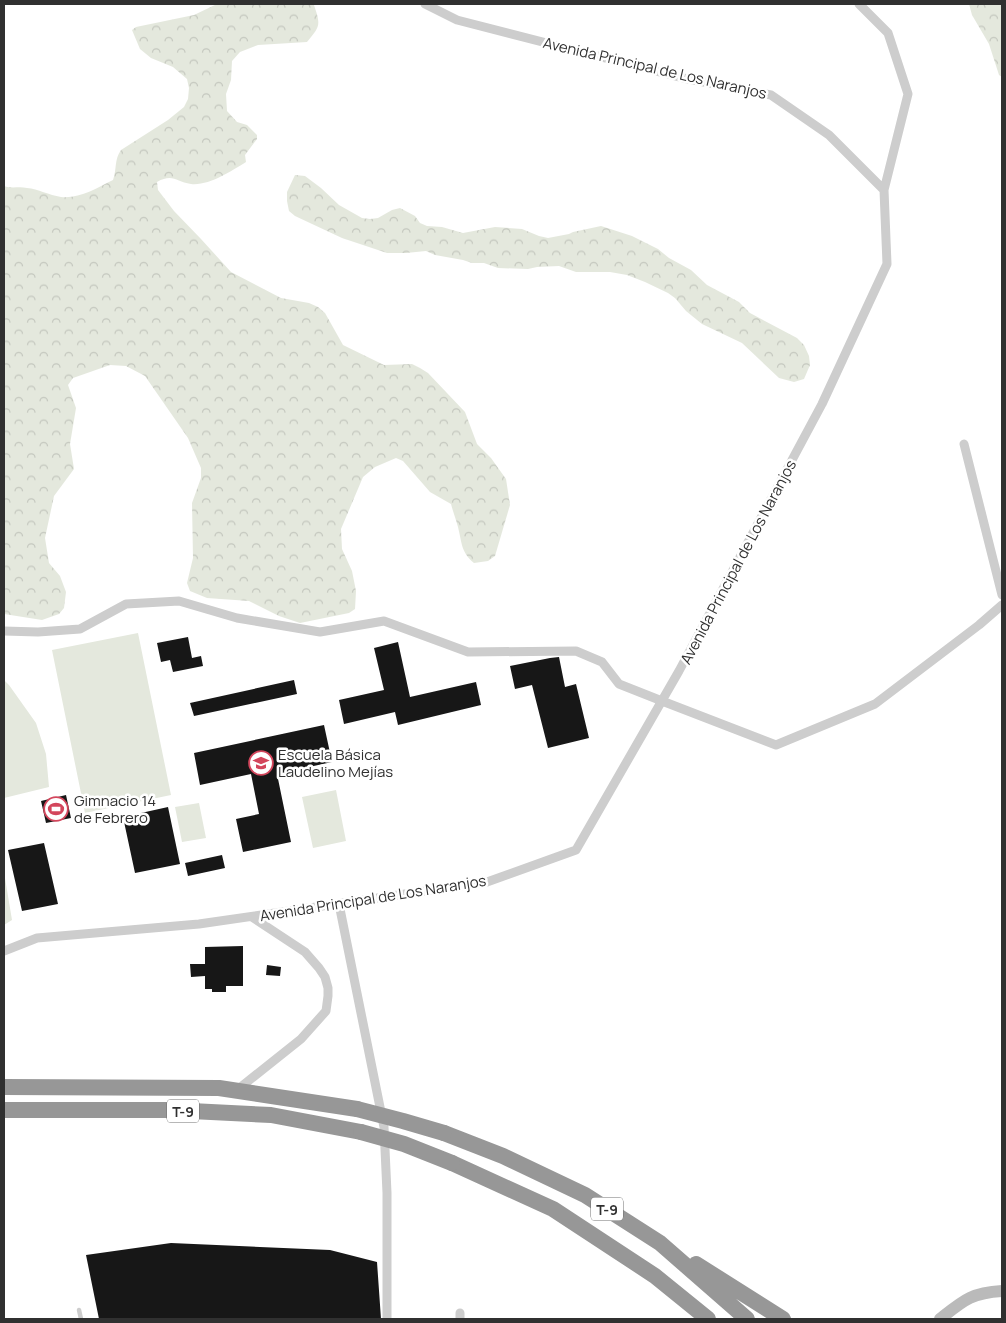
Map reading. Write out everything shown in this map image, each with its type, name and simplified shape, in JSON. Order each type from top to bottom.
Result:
[{"type":"highway","name":"T-9","points":[[4,1087],[219,1088],[356,1109],[444,1133],[503,1156],[585,1195],[660,1243],[748,1319]]},
{"type":"highway","name":"T-9","points":[[4,1110],[171,1110],[271,1115],[361,1132],[404,1144],[452,1163],[554,1209],[655,1276],[708,1319]]},
{"type":"highway","points":[[660,1243],[783,1319]]},
{"type":"main road","points":[[940,1319],[964,1300],[983,1293],[1002,1291]]},
{"type":"street","name":"Avenida Principal de Los Naranjos","points":[[4,951],[37,938],[199,924],[487,882],[576,850],[684,662],[822,404],[887,264],[884,190],[829,135],[771,95],[683,78],[457,20],[425,4]]},
{"type":"street","points":[[859,4],[888,33],[908,94],[884,190]]},
{"type":"street","points":[[964,444],[1002,594]]},
{"type":"street","points":[[4,630],[38,632],[80,629],[126,604],[179,601],[237,618],[320,632],[384,621],[468,652],[576,651],[602,662],[619,684],[776,745],[874,704],[979,625],[1002,605]]},
{"type":"street","points":[[339,904],[384,1127],[387,1192],[387,1319]]},
{"type":"street","points":[[237,1091],[301,1039],[326,1011],[328,996],[325,977],[305,952],[252,917]]},
{"type":"lane","points":[[79,1310],[81,1319]]},
{"type":"green space","points":[[217,4],[314,5],[318,17],[318,25],[307,42],[258,45],[240,52],[232,61],[231,80],[226,94],[227,111],[237,122],[247,125],[257,135],[257,139],[245,155],[246,162],[205,183],[191,184],[171,178],[162,179],[157,182],[158,190],[174,211],[231,272],[281,298],[309,303],[318,307],[325,313],[343,345],[384,365],[412,364],[420,368],[428,373],[465,412],[477,444],[491,458],[506,479],[510,505],[495,556],[488,561],[474,563],[463,547],[451,504],[430,492],[403,461],[396,458],[375,467],[363,477],[341,529],[342,549],[352,571],[356,591],[355,609],[349,613],[300,623],[279,616],[249,601],[207,598],[190,591],[187,583],[193,558],[192,503],[201,478],[201,468],[188,438],[145,376],[126,366],[110,365],[73,378],[68,385],[76,408],[70,444],[74,469],[54,496],[45,538],[49,563],[60,576],[66,592],[64,608],[59,614],[42,620],[4,614],[4,186],[21,187],[68,197],[88,192],[113,180],[117,157],[121,150],[168,120],[184,107],[188,99],[189,88],[187,79],[173,67],[151,58],[140,49],[132,30],[136,27],[194,15]]},
{"type":"green space","points":[[969,4],[1002,4],[1002,77],[999,75],[989,44],[972,15]]},
{"type":"green space","points":[[295,175],[305,176],[339,205],[362,218],[378,218],[400,208],[415,216],[420,223],[427,226],[442,227],[463,233],[495,227],[522,229],[548,238],[601,226],[632,236],[658,249],[669,258],[691,270],[707,285],[739,302],[750,313],[797,338],[804,345],[809,356],[810,365],[804,379],[794,382],[779,378],[742,343],[702,324],[668,293],[627,275],[610,272],[576,272],[559,266],[528,269],[498,268],[484,263],[472,263],[435,255],[426,251],[387,253],[342,238],[295,216],[289,211],[287,192]]},
{"type":"green space","points":[[138,633],[171,795],[85,813],[52,650]]},
{"type":"green space","points":[[4,680],[36,723],[46,754],[49,787],[4,798]]},
{"type":"green space","points":[[336,790],[346,841],[313,848],[302,797]]},
{"type":"green space","points":[[199,803],[206,838],[182,842],[175,807]]},
{"type":"green space","points":[[4,872],[12,920],[4,925]]},
{"type":"building","points":[[188,637],[192,658],[201,656],[203,666],[173,672],[170,660],[161,662],[157,643]]},
{"type":"building","points":[[398,642],[410,697],[476,682],[481,705],[398,725],[395,712],[344,724],[339,700],[384,690],[374,648]]},
{"type":"building","points":[[559,657],[565,687],[576,684],[589,738],[548,748],[532,685],[515,689],[510,666]]},
{"type":"building","points":[[294,680],[297,694],[194,716],[190,703]]},
{"type":"building","points":[[324,725],[332,762],[277,774],[291,842],[243,852],[236,819],[259,814],[251,774],[200,785],[194,753]]},
{"type":"building","name":"Gimnacio 14 de Febrero","points":[[66,795],[71,818],[46,823],[41,801]]},
{"type":"building","points":[[168,807],[180,864],[135,873],[123,817]]},
{"type":"building","points":[[44,843],[58,904],[22,911],[8,850]]},
{"type":"building","points":[[222,855],[225,868],[188,876],[185,863]]},
{"type":"building","points":[[243,946],[243,986],[226,986],[226,992],[212,992],[212,989],[205,989],[205,976],[191,977],[190,964],[205,964],[205,947]]},
{"type":"building","points":[[267,965],[281,967],[280,976],[266,975]]},
{"type":"building","points":[[171,1243],[330,1250],[377,1262],[381,1319],[99,1319],[86,1255]]},
{"type":"place","name":"Escuela Básica Laudelino Mejías","points":[[261,763]]},
{"type":"place","name":"Gimnacio 14 de Febrero","points":[[56,809]]}]
